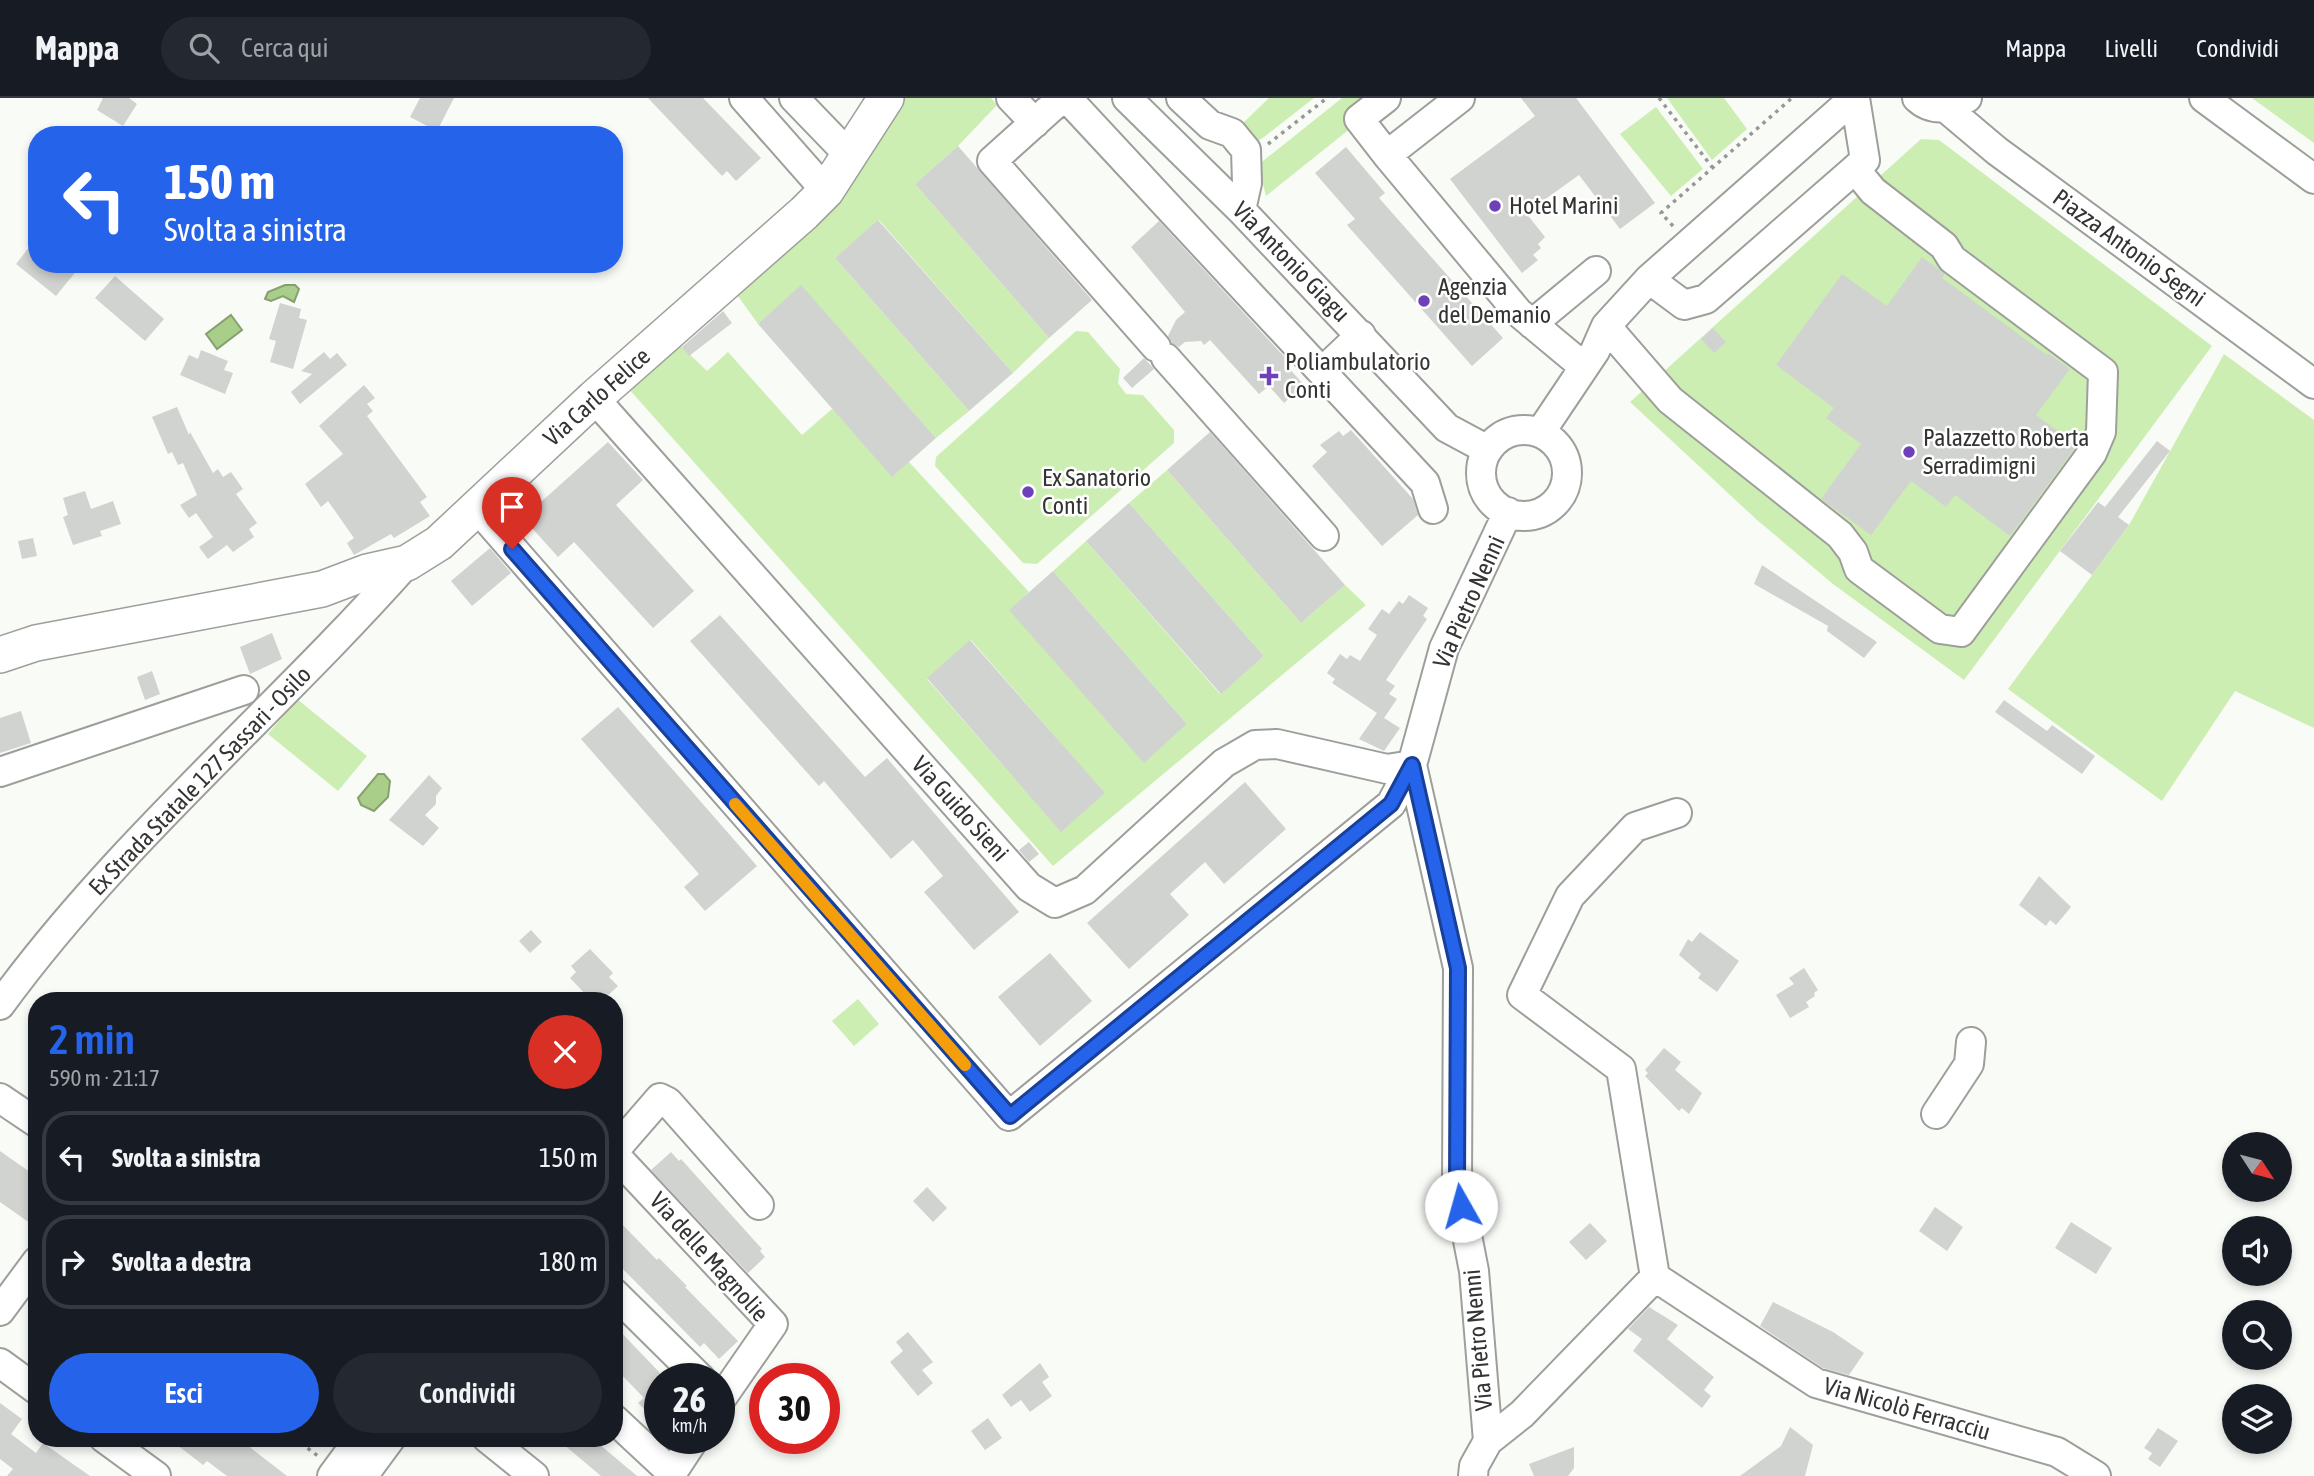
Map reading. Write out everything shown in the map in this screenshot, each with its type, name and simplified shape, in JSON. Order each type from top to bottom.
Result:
[{"type":"main road","name":"Via Carlo Felice","points":[[0,655],[36,643],[322,589],[367,572],[407,563],[439,542],[594,398],[826,191],[886,98]]},
{"type":"street","points":[[744,98],[826,191]]},
{"type":"street","points":[[794,98],[850,156]]},
{"type":"street","points":[[1011,98],[1035,123]]},
{"type":"street","points":[[1324,536],[992,161],[1065,98],[1323,371],[1424,483],[1433,509]]},
{"type":"street","name":"Via Antonio Giagu","points":[[1127,98],[1241,210],[1447,428],[1488,450]]},
{"type":"street","points":[[1181,98],[1210,125],[1232,133],[1246,150],[1247,183],[1241,210]]},
{"type":"street","points":[[1385,98],[1359,119],[1518,312],[1584,367]]},
{"type":"street","points":[[1387,155],[1460,98]]},
{"type":"street","points":[[1648,279],[1684,305],[1706,299],[1855,169],[1865,160],[1855,98]]},
{"type":"street","points":[[1541,433],[1584,367],[1606,326],[1648,279],[1855,98]]},
{"type":"street","points":[[1917,98],[1933,107],[1956,103]]},
{"type":"street","points":[[2204,98],[2314,179]]},
{"type":"street","name":"Piazza Antonio Segni","points":[[1956,103],[1997,151],[2314,384]]},
{"type":"street","points":[[793,152],[820,126]]},
{"type":"street","points":[[1606,326],[1670,400],[1840,535],[1853,552],[1859,569],[1940,629],[1961,632],[2092,453],[2101,432],[2103,372],[1952,259],[1944,246],[1873,191],[1855,169]]},
{"type":"street","points":[[1532,324],[1596,271]]},
{"type":"street","points":[[1323,371],[1361,335]]},
{"type":"street","name":"Via Guido Sieni","points":[[594,398],[1030,887],[1055,903],[1085,890],[1224,763],[1255,745],[1277,744],[1387,769],[1412,765]]},
{"type":"street","points":[[1529,430],[1541,433],[1552,440],[1566,461],[1564,486],[1548,508],[1522,516],[1508,512],[1497,506],[1483,486],[1483,461],[1488,450],[1506,434],[1529,430]]},
{"type":"street","points":[[477,508],[1010,1116],[1391,804],[1412,765]]},
{"type":"street","name":"Via Pietro Nenni","points":[[1473,1476],[1474,1466],[1488,1441],[1474,1271],[1457,1184],[1458,968],[1412,765],[1444,648],[1508,512]]},
{"type":"street","name":"Ex Strada Statale 127 Sassari - Osilo","points":[[0,1005],[113,867],[357,619],[407,563]]},
{"type":"street","points":[[0,772],[244,690]]},
{"type":"street","points":[[1488,1441],[1522,1414],[1655,1277],[1621,1069],[1522,995],[1570,896],[1635,827],[1677,813]]},
{"type":"street","points":[[1936,1114],[1969,1064],[1970,1042]]},
{"type":"street","points":[[0,1098],[28,1117]]},
{"type":"street","name":"Via delle Magnolie","points":[[623,1141],[660,1098],[668,1102],[759,1205]]},
{"type":"street","name":"Via delle Magnolie","points":[[623,1162],[774,1324],[735,1378]]},
{"type":"street","points":[[0,1311],[28,1273]]},
{"type":"street","name":"Via Nicolò Ferracciu","points":[[1655,1277],[1816,1383],[2057,1452],[2096,1476]]},
{"type":"street","points":[[623,1302],[685,1363]]},
{"type":"street","points":[[0,1363],[28,1383]]},
{"type":"street","points":[[623,1428],[671,1475],[685,1454]]},
{"type":"street","points":[[116,1447],[156,1476]]},
{"type":"street","points":[[344,1474],[356,1447]]},
{"type":"street","points":[[344,1474],[379,1447]]},
{"type":"street","points":[[498,1447],[534,1476]]},
{"type":"path","points":[[1246,161],[1327,98]]},
{"type":"path","points":[[1659,98],[1712,167]]},
{"type":"path","points":[[1689,243],[1661,213],[1792,98]]},
{"type":"path","points":[[306,1447],[344,1474]]},
{"type":"shaded area","points":[[899,98],[991,98],[997,105],[958,146],[915,184],[1049,338],[1013,373],[879,220],[835,258],[969,411],[936,438],[801,286],[758,324],[738,296],[823,220]]},
{"type":"shaded area","points":[[1269,98],[1314,98],[1258,141],[1249,138],[1243,123]]},
{"type":"shaded area","points":[[1342,98],[1371,98],[1345,119],[1351,128],[1266,196],[1258,165]]},
{"type":"shaded area","points":[[1667,98],[1724,98],[1747,129],[1712,160]]},
{"type":"shaded area","points":[[2252,98],[2314,98],[2314,143]]},
{"type":"shaded area","points":[[1656,107],[1703,169],[1671,196],[1620,134]]},
{"type":"shaded area","name":"Palazzetto Roberta Serradimigni","points":[[1921,139],[1939,140],[2212,346],[1964,680],[1833,584],[1757,520],[1630,402]]},
{"type":"shaded area","points":[[285,285],[295,285],[299,289],[294,302],[283,296],[271,301],[265,299],[268,292]]},
{"type":"shaded area","points":[[231,315],[242,330],[217,349],[206,334]]},
{"type":"shaded area","points":[[1076,331],[1088,332],[1120,369],[1118,383],[1126,394],[1143,395],[1174,430],[1174,443],[1037,564],[1023,563],[935,466],[936,457]]},
{"type":"shaded area","points":[[680,345],[707,371],[728,352],[802,435],[832,409],[909,462],[1029,592],[1010,610],[1144,762],[1187,724],[1053,571],[1086,541],[1220,694],[1264,656],[1129,503],[1167,470],[1301,623],[1345,585],[1366,605],[1053,866],[628,388]],"holes":[[[971,640],[1104,793],[1061,831],[927,679]]]},
{"type":"shaded area","points":[[2224,354],[2314,420],[2314,728],[2235,691],[2162,801],[2008,689],[2129,525]]},
{"type":"shaded area","points":[[297,699],[367,756],[338,791],[268,734]]},
{"type":"shaded area","points":[[378,774],[384,774],[390,781],[388,797],[374,811],[361,805],[358,798]]},
{"type":"shaded area","points":[[858,999],[879,1024],[854,1046],[832,1021]]},
{"type":"building","points":[[103,98],[129,98],[137,104],[123,126],[97,110]]},
{"type":"building","points":[[420,98],[454,98],[440,126],[427,126],[410,117]]},
{"type":"building","points":[[648,98],[703,98],[761,158],[736,181],[727,171],[722,176]]},
{"type":"building","points":[[1521,98],[1576,98],[1655,203],[1620,229],[1579,175],[1526,213],[1545,237],[1538,244],[1541,248],[1533,255],[1538,260],[1522,273],[1450,179],[1535,116]]},
{"type":"building","points":[[958,146],[1092,300],[1049,338],[915,184]]},
{"type":"building","points":[[1346,147],[1385,193],[1379,198],[1503,338],[1472,366],[1347,225],[1355,219],[1315,173]]},
{"type":"building","points":[[878,220],[1013,373],[969,411],[835,258]]},
{"type":"building","points":[[1159,221],[1291,364],[1288,367],[1304,385],[1284,403],[1269,386],[1259,394],[1210,340],[1204,345],[1201,341],[1185,342],[1179,347],[1172,343],[1168,336],[1176,320],[1185,312],[1131,247]]},
{"type":"building","points":[[28,249],[28,273],[75,273],[56,296],[16,264]]},
{"type":"building","points":[[1922,257],[1945,274],[1942,278],[2070,369],[2036,415],[2077,445],[2010,536],[1955,495],[1946,507],[1911,481],[1871,535],[1821,499],[1861,444],[1826,418],[1834,408],[1776,365],[1842,274],[1887,306]]},
{"type":"building","points":[[115,276],[164,319],[145,341],[95,298]]},
{"type":"building","points":[[801,285],[936,438],[892,477],[758,324]]},
{"type":"building","points":[[280,303],[301,309],[299,318],[307,320],[293,369],[270,362],[276,341],[269,339]]},
{"type":"building","points":[[723,311],[732,323],[689,356],[682,347]]},
{"type":"building","points":[[1713,328],[1726,342],[1714,353],[1701,339]]},
{"type":"building","points":[[201,350],[228,361],[224,370],[233,373],[225,394],[180,375],[189,355],[198,359]]},
{"type":"building","points":[[324,352],[330,359],[337,353],[347,365],[300,404],[291,392],[312,374],[301,371]]},
{"type":"building","points":[[1144,358],[1154,369],[1132,388],[1123,378]]},
{"type":"building","points":[[364,385],[375,398],[367,404],[373,411],[367,416],[427,497],[420,502],[430,516],[394,538],[391,534],[354,555],[347,543],[354,538],[328,501],[321,507],[305,484],[343,454],[319,426]]},
{"type":"building","points":[[177,407],[189,435],[190,432],[213,473],[218,469],[223,477],[231,472],[243,489],[236,494],[257,523],[249,529],[254,537],[233,552],[227,545],[208,559],[199,547],[213,537],[196,513],[189,518],[180,505],[197,495],[183,463],[178,465],[172,452],[168,454],[152,417]]},
{"type":"building","points":[[1351,430],[1413,499],[1418,515],[1382,546],[1312,466],[1327,452],[1320,445],[1339,431],[1343,436]]},
{"type":"building","points":[[1210,432],[1345,585],[1301,623],[1167,470]]},
{"type":"building","points":[[2157,441],[2170,451],[2118,517],[2129,525],[2092,575],[2060,551],[2098,502],[2105,507]]},
{"type":"building","points":[[608,442],[643,480],[616,505],[694,591],[653,628],[574,542],[558,557],[523,518]]},
{"type":"building","points":[[85,491],[91,509],[113,501],[121,524],[100,531],[102,536],[73,545],[63,517],[68,515],[63,498]]},
{"type":"building","points":[[1129,503],[1264,656],[1221,694],[1086,541]]},
{"type":"building","points":[[33,538],[37,556],[22,559],[18,541]]},
{"type":"building","points":[[490,548],[511,573],[472,606],[451,581]]},
{"type":"building","points":[[1762,565],[1877,642],[1864,658],[1827,631],[1828,626],[1754,584]]},
{"type":"building","points":[[1053,571],[1187,724],[1144,763],[1009,610]]},
{"type":"building","points":[[1409,595],[1428,608],[1423,616],[1427,619],[1386,680],[1395,686],[1389,694],[1397,699],[1384,718],[1400,728],[1384,751],[1359,739],[1377,713],[1332,683],[1335,679],[1327,673],[1340,654],[1347,659],[1350,655],[1360,661],[1377,635],[1368,629],[1382,609],[1389,614],[1399,601],[1403,604]]},
{"type":"building","points":[[720,615],[865,777],[887,758],[1019,912],[974,950],[924,892],[943,876],[913,840],[891,859],[824,781],[819,786],[690,641]]},
{"type":"building","points":[[272,633],[282,659],[250,674],[240,647]]},
{"type":"building","points":[[970,640],[1105,793],[1061,832],[927,678]]},
{"type":"building","points":[[152,671],[160,694],[145,700],[137,677]]},
{"type":"building","points":[[2004,700],[2047,731],[2052,725],[2095,756],[2082,774],[1995,712]]},
{"type":"building","points":[[618,707],[757,866],[705,911],[684,887],[699,874],[581,739]]},
{"type":"building","points":[[21,711],[31,743],[0,753],[0,718]]},
{"type":"building","points":[[429,775],[442,788],[436,796],[436,804],[425,815],[439,828],[423,846],[389,820]]},
{"type":"building","points":[[1245,782],[1286,829],[1224,884],[1205,862],[1170,894],[1189,915],[1129,969],[1087,923]]},
{"type":"building","points":[[1029,842],[1039,854],[1029,862],[1019,850]]},
{"type":"building","points":[[2039,876],[2071,907],[2056,925],[2050,920],[2046,926],[2019,905]]},
{"type":"building","points":[[531,930],[542,942],[530,953],[519,941]]},
{"type":"building","points":[[1700,932],[1739,961],[1717,992],[1698,978],[1701,974],[1679,955],[1688,939],[1692,942]]},
{"type":"building","points":[[590,949],[613,973],[609,977],[618,986],[612,992],[583,992],[570,978],[576,972],[571,966]]},
{"type":"building","points":[[1050,953],[1092,1001],[1040,1046],[998,997]]},
{"type":"building","points":[[1804,968],[1818,990],[1814,993],[1815,996],[1806,1002],[1809,1007],[1790,1018],[1776,995],[1794,984],[1789,978]]},
{"type":"building","points":[[1664,1048],[1681,1062],[1675,1070],[1702,1093],[1689,1114],[1682,1108],[1679,1111],[1645,1076],[1648,1073],[1645,1070]]},
{"type":"building","points":[[0,1151],[28,1171],[28,1222],[0,1202]]},
{"type":"building","points":[[671,1152],[679,1161],[681,1159],[762,1249],[760,1251],[765,1257],[748,1273],[651,1170]]},
{"type":"building","points":[[927,1187],[947,1208],[933,1222],[913,1201]]},
{"type":"building","points":[[1935,1207],[1963,1227],[1947,1251],[1919,1231]]},
{"type":"building","points":[[2071,1222],[2112,1248],[2096,1274],[2055,1248]]},
{"type":"building","points":[[1590,1223],[1607,1241],[1586,1260],[1569,1242]]},
{"type":"building","points":[[623,1225],[687,1286],[685,1287],[738,1341],[719,1359],[704,1343],[700,1347],[623,1269]]},
{"type":"building","points":[[1773,1302],[1833,1332],[1864,1353],[1849,1375],[1823,1368],[1760,1326]]},
{"type":"building","points":[[1649,1307],[1678,1325],[1667,1339],[1714,1377],[1704,1390],[1711,1396],[1702,1408],[1633,1351],[1642,1339],[1628,1329]]},
{"type":"building","points":[[908,1332],[933,1362],[922,1370],[933,1383],[918,1396],[890,1362],[903,1351],[896,1342]]},
{"type":"building","points":[[623,1334],[650,1363],[644,1363],[644,1398],[623,1376]]},
{"type":"building","points":[[1040,1363],[1049,1377],[1042,1382],[1052,1396],[1030,1412],[1021,1400],[1011,1407],[1002,1395]]},
{"type":"building","points":[[644,1398],[644,1409],[638,1403]]},
{"type":"building","points":[[0,1403],[22,1419],[11,1434],[36,1453],[40,1447],[49,1447],[90,1476],[7,1476],[13,1469],[0,1459]]},
{"type":"building","points":[[988,1418],[1002,1438],[985,1450],[971,1431]]},
{"type":"building","points":[[1790,1427],[1813,1445],[1805,1476],[1740,1476],[1781,1446]]},
{"type":"building","points":[[2158,1428],[2178,1441],[2160,1467],[2148,1459],[2152,1453],[2144,1448]]},
{"type":"building","points":[[180,1447],[250,1447],[287,1476],[227,1476],[207,1461],[203,1465]]},
{"type":"building","points":[[567,1447],[603,1447],[637,1476],[601,1476]]},
{"type":"building","points":[[1574,1447],[1574,1468],[1568,1476],[1534,1476],[1529,1464]]},
{"type":"slow traffic","points":[[735,804],[965,1065]]},
{"type":"place","name":"Hotel Marini","points":[[1495,206]]},
{"type":"place","name":"Agenzia del Demanio","points":[[1424,301]]},
{"type":"place","name":"Poliambulatorio Conti","points":[[1269,376]]},
{"type":"place","name":"Palazzetto Roberta Serradimigni","points":[[1909,452]]},
{"type":"place","name":"Ex Sanatorio Conti","points":[[1028,492]]},
{"type":"route","points":[[512,549],[1010,1116],[1391,804],[1412,765],[1458,968],[1457,1184],[1461,1206]]}]
